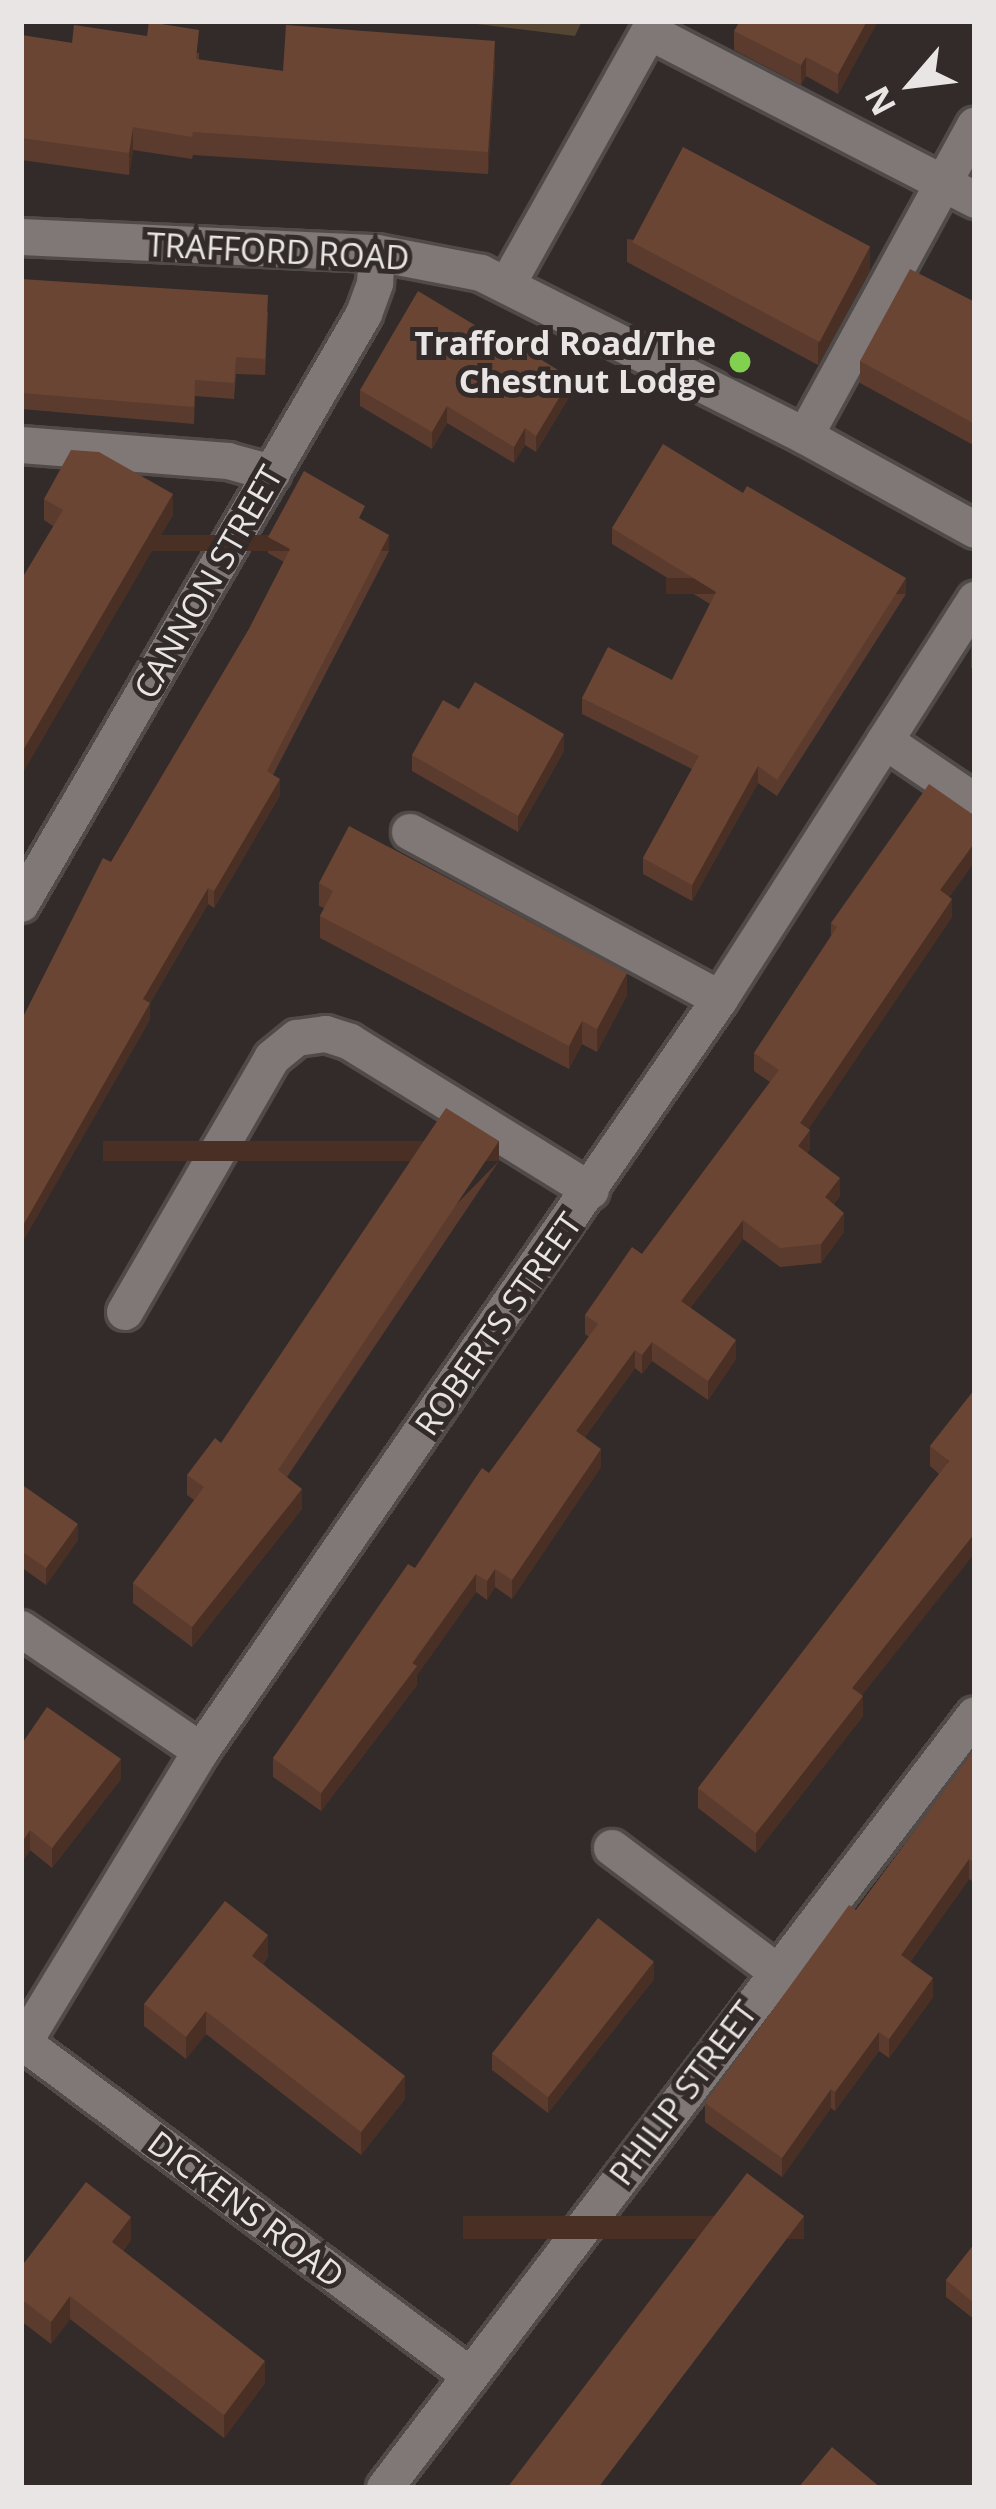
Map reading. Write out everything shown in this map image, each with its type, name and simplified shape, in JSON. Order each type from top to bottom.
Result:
[{"type":"street","points":[[508,285],[652,26],[960,191]]},
{"type":"street","points":[[805,436],[960,191],[975,126]]},
{"type":"street","name":"TRAFFORD ROAD","points":[[21,237],[424,259],[508,285],[805,436],[975,530]]},
{"type":"street","name":"CANNON STREET","points":[[21,904],[32,858],[272,473],[364,314],[375,283],[376,253]]},
{"type":"street","points":[[21,445],[228,461],[272,473]]},
{"type":"street","name":"ROBERTS STREET","points":[[22,2045],[201,1751],[720,999],[975,600]]},
{"type":"street","points":[[884,741],[975,802]]},
{"type":"street","points":[[410,832],[720,999]]},
{"type":"street","points":[[124,1312],[272,1058],[297,1038],[326,1034],[350,1042],[590,1191]]},
{"type":"street","points":[[21,1629],[201,1751]]},
{"type":"street","name":"PHILIP STREET","points":[[390,2481],[975,1714]]},
{"type":"street","points":[[612,1848],[776,1971]]},
{"type":"street","name":"DICKENS ROAD","points":[[22,2045],[468,2374]]},
{"type":"shaded area","points":[[452,21],[582,21],[575,36]]},
{"type":"building","points":[[740,21],[867,21],[838,74],[806,57],[801,65],[734,31]]},
{"type":"building","points":[[149,22],[199,30],[196,59],[283,71],[286,25],[495,41],[488,152],[193,132],[192,137],[133,127],[129,153],[21,138],[21,35],[72,43],[74,25],[147,36]]},
{"type":"building","points":[[683,147],[870,247],[819,342],[632,242]]},
{"type":"building","points":[[910,269],[975,302],[975,424],[860,361]]},
{"type":"building","points":[[21,279],[268,295],[265,359],[236,357],[234,383],[195,380],[194,407],[21,393]]},
{"type":"building","points":[[418,291],[571,378],[536,436],[525,428],[514,447],[447,406],[432,432],[360,390]]},
{"type":"building","points":[[663,444],[743,493],[747,486],[906,578],[777,780],[758,766],[692,885],[643,858],[699,756],[582,698],[608,647],[672,680],[716,592],[612,528]]},
{"type":"building","points":[[71,450],[99,452],[173,494],[21,754],[21,580],[63,510],[44,499]]},
{"type":"building","points":[[304,471],[365,506],[359,518],[389,535],[267,771],[280,779],[143,999],[150,1003],[21,1229],[21,1021],[103,858],[111,862],[249,629],[290,549],[268,537]]},
{"type":"building","points":[[475,682],[564,734],[518,816],[412,755],[443,700],[459,709]]},
{"type":"building","points":[[929,784],[975,816],[975,842],[940,890],[952,899],[800,1123],[810,1130],[798,1146],[840,1178],[825,1197],[844,1213],[821,1244],[780,1248],[743,1220],[681,1301],[736,1340],[708,1381],[652,1342],[642,1355],[635,1350],[576,1431],[601,1449],[512,1580],[495,1569],[487,1581],[476,1574],[412,1663],[417,1666],[321,1793],[273,1758],[408,1564],[415,1568],[482,1468],[489,1473],[598,1324],[585,1315],[632,1247],[642,1254],[779,1070],[754,1053],[837,927],[831,923]]},
{"type":"building","points":[[349,826],[627,973],[597,1029],[582,1021],[569,1046],[320,916],[333,891],[319,883]]},
{"type":"building","points":[[446,1108],[499,1141],[278,1470],[302,1489],[192,1627],[133,1583],[204,1487],[187,1475],[215,1438],[221,1443]]},
{"type":"building","points":[[975,1389],[975,1533],[852,1688],[863,1696],[756,1833],[698,1788],[949,1461],[930,1446]]},
{"type":"building","points":[[21,1484],[78,1524],[46,1568],[21,1551]]},
{"type":"building","points":[[47,1707],[121,1759],[52,1848],[30,1830],[21,1844],[21,1745]]},
{"type":"building","points":[[975,1749],[975,1864],[969,1859],[901,1955],[933,1978],[889,2039],[879,2032],[835,2092],[831,2089],[782,2158],[705,2103],[849,1905],[856,1910]]},
{"type":"building","points":[[225,1901],[268,1935],[252,1956],[405,2076],[361,2132],[206,2011],[186,2037],[144,2004]]},
{"type":"building","points":[[598,1918],[654,1962],[548,2097],[492,2054]]},
{"type":"building","points":[[747,2173],[804,2216],[598,2488],[507,2488]]},
{"type":"building","points":[[86,2182],[131,2217],[112,2242],[265,2361],[224,2415],[70,2296],[51,2322],[21,2299],[21,2267]]},
{"type":"building","points":[[975,2243],[975,2304],[946,2280]]},
{"type":"building","points":[[832,2447],[881,2488],[798,2488]]},
{"type":"place","name":"Trafford Road/The Chestnut Lodge","points":[[740,362]]}]
